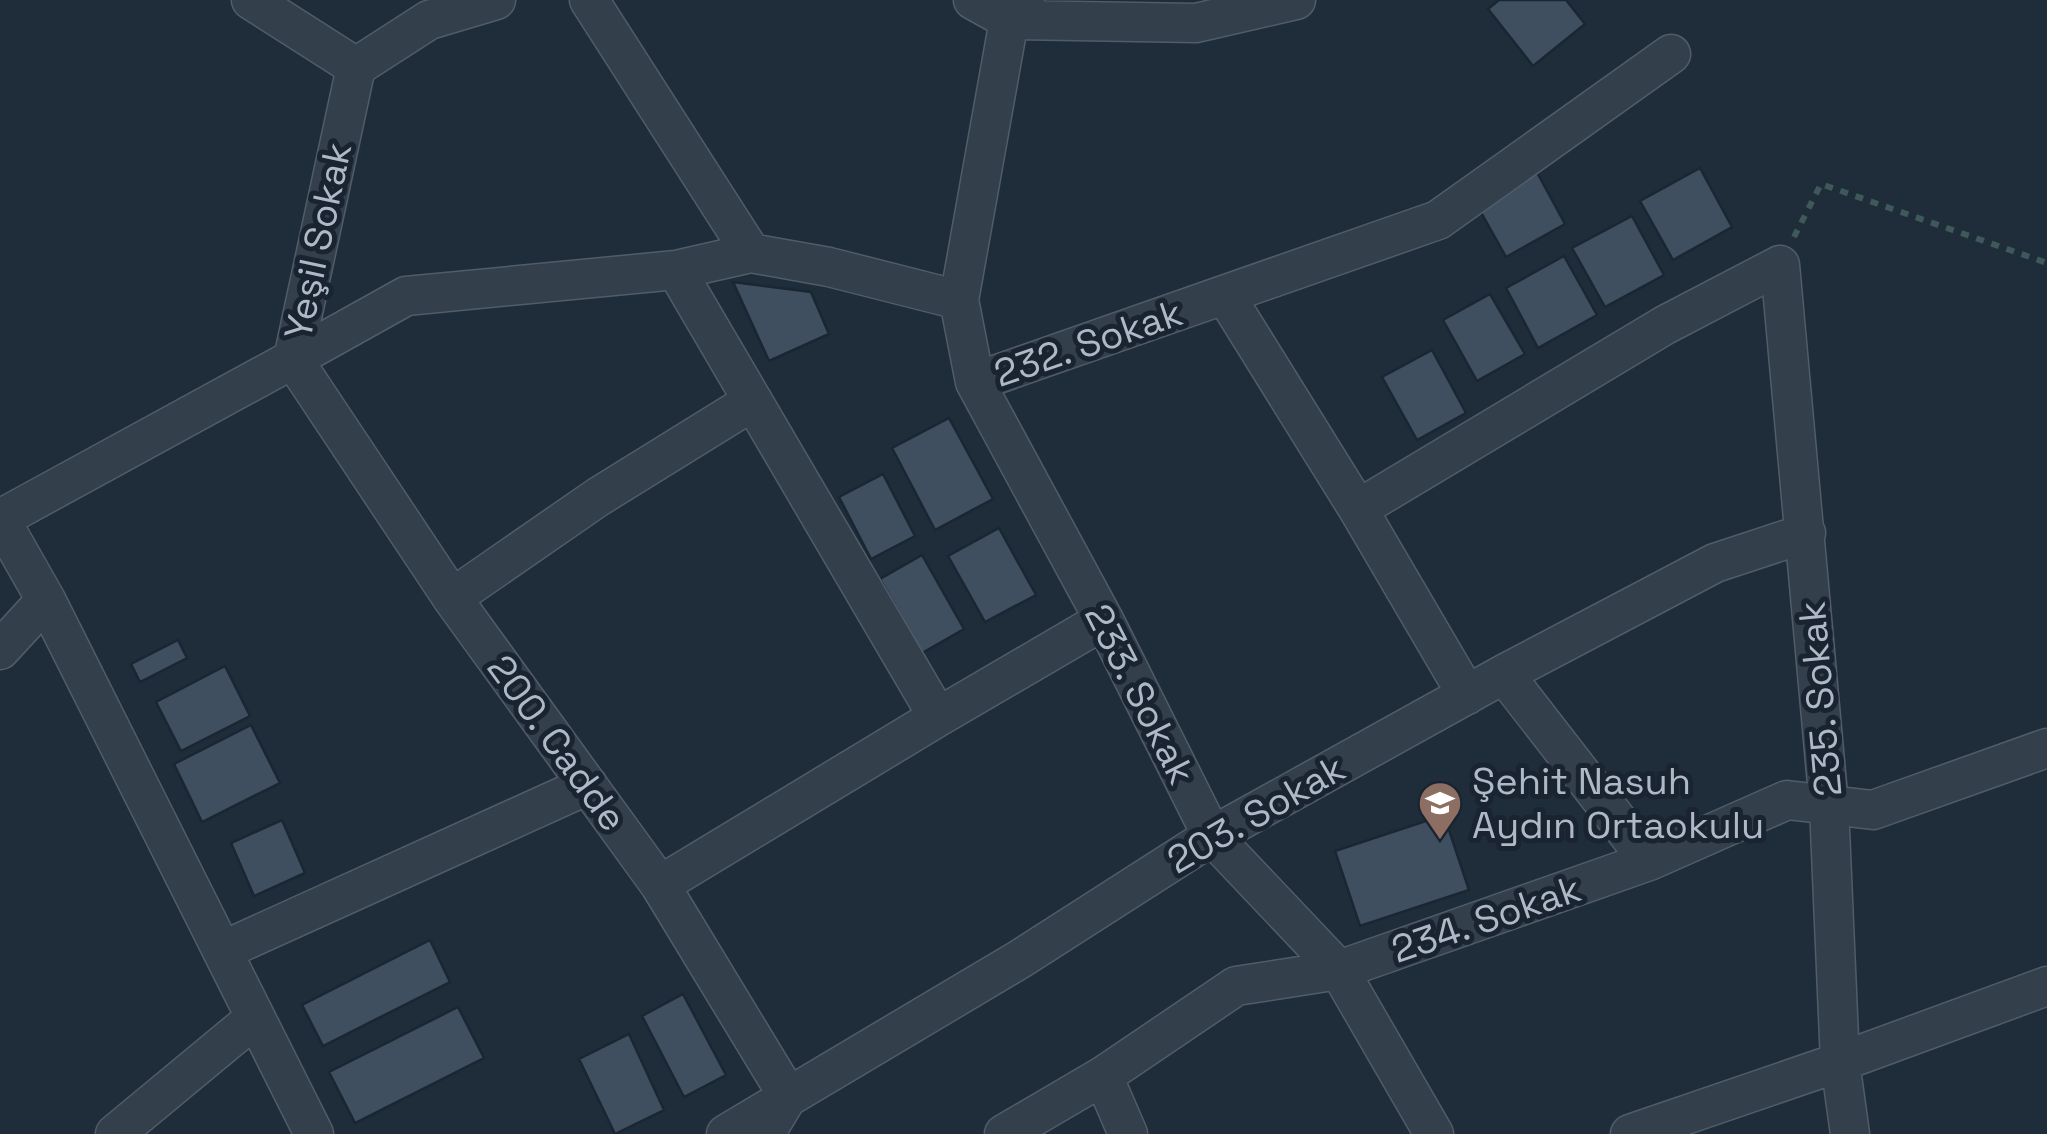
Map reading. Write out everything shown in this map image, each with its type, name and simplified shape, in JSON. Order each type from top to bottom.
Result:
[{"type":"street","points":[[251,0],[356,67],[429,20],[496,0]]},
{"type":"street","points":[[589,0],[750,253]]},
{"type":"street","points":[[972,0],[1018,10],[1196,23],[1296,0]]},
{"type":"street","points":[[293,358],[406,296],[676,270],[750,253],[829,267],[960,300],[1018,10]]},
{"type":"street","name":"232. Sokak","points":[[960,300],[975,382],[1438,220],[1671,54]]},
{"type":"street","name":"Yeşil Sokak","points":[[0,519],[293,358],[356,67]]},
{"type":"street","points":[[1358,509],[1665,326],[1780,265]]},
{"type":"street","name":"235. Sokak","points":[[1780,265],[1829,806],[1840,1062],[1850,1134]]},
{"type":"street","points":[[676,270],[938,717]]},
{"type":"street","points":[[1225,296],[1358,509],[1466,694]]},
{"type":"street","name":"200. Cadde","points":[[293,358],[452,598],[660,885],[788,1096]]},
{"type":"street","name":"233. Sokak","points":[[975,382],[1104,620],[1212,836],[1338,970],[1434,1134]]},
{"type":"street","points":[[452,598],[598,497],[752,401]]},
{"type":"street","points":[[0,519],[46,600],[314,1134]]},
{"type":"street","name":"203. Sokak","points":[[726,1134],[1020,959],[1212,836],[1466,694],[1715,563],[1806,533]]},
{"type":"street","points":[[0,650],[46,600]]},
{"type":"street","points":[[660,885],[1104,620]]},
{"type":"street","points":[[1504,674],[1649,862]]},
{"type":"street","name":"234. Sokak","points":[[1004,1134],[1102,1076],[1236,986],[1338,970],[1649,862],[1787,800],[1873,810],[2047,748]]},
{"type":"street","points":[[222,951],[588,786]]},
{"type":"street","points":[[1630,1134],[2047,986]]},
{"type":"street","points":[[115,1134],[256,1018]]},
{"type":"street","points":[[1102,1076],[1128,1134]]},
{"type":"street","points":[[765,1134],[788,1096]]},
{"type":"path","points":[[1780,265],[1821,184],[2047,264]]},
{"type":"building","points":[[1499,0],[1566,0],[1585,24],[1533,66],[1488,9]]},
{"type":"building","points":[[1533,165],[1565,224],[1506,257],[1473,198]]},
{"type":"building","points":[[1700,168],[1732,227],[1673,260],[1640,201]]},
{"type":"building","points":[[1632,216],[1664,275],[1605,307],[1572,248]]},
{"type":"building","points":[[1564,256],[1597,315],[1538,348],[1506,288]]},
{"type":"building","points":[[733,282],[811,292],[829,334],[769,361]]},
{"type":"building","points":[[1490,294],[1525,354],[1477,381],[1443,320]]},
{"type":"building","points":[[1432,350],[1466,413],[1417,440],[1382,377]]},
{"type":"building","points":[[949,418],[993,499],[935,530],[892,448]]},
{"type":"building","points":[[883,474],[915,536],[871,559],[839,497]]},
{"type":"building","points":[[999,528],[1036,595],[985,622],[948,556]]},
{"type":"building","points":[[922,555],[964,629],[922,653],[880,579]]},
{"type":"building","points":[[178,640],[187,658],[140,682],[131,664]]},
{"type":"building","points":[[225,666],[250,716],[181,751],[156,702]]},
{"type":"building","points":[[251,725],[280,783],[202,822],[174,764]]},
{"type":"building","points":[[1444,815],[1469,890],[1360,926],[1335,851]]},
{"type":"building","points":[[282,820],[305,873],[254,896],[231,843]]},
{"type":"building","points":[[430,940],[450,982],[323,1046],[302,1005]]},
{"type":"building","points":[[683,994],[726,1075],[684,1097],[642,1016]]},
{"type":"building","points":[[458,1007],[484,1058],[355,1123],[329,1072]]},
{"type":"building","points":[[629,1034],[664,1110],[615,1134],[579,1059]]},
{"type":"place","name":"Şehit Nasuh Aydın Ortaokulu","points":[[1440,841]]}]
